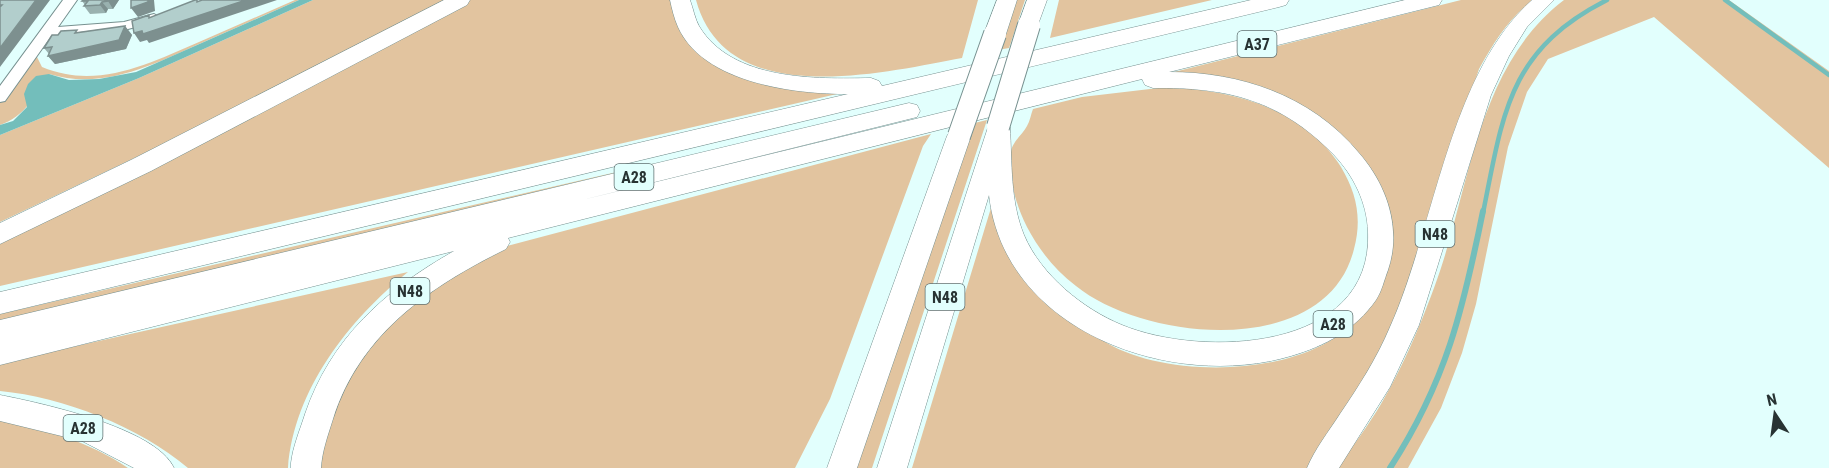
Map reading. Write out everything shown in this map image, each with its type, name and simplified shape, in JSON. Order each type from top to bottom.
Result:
[{"type":"highway","points":[[0,234],[142,165],[460,0]]},
{"type":"highway","name":"A28","points":[[681,0],[686,23],[713,53],[753,74],[788,84],[817,87],[872,86],[961,76]]},
{"type":"highway","name":"A28","points":[[0,352],[601,204],[1082,87],[1186,79],[1221,82],[1281,102],[1317,124],[1356,164],[1370,189],[1379,214],[1382,242],[1377,267],[1366,293],[1344,317],[1316,335],[1275,350],[1233,356],[1200,355],[1172,351],[1115,335],[1084,318],[1052,293],[1031,269],[1015,245],[1004,216],[999,127],[1029,25],[1037,0]]},
{"type":"highway","name":"A28","points":[[0,303],[1242,9],[1263,0]]},
{"type":"highway","name":"A37","points":[[1242,9],[1279,0]]},
{"type":"highway","name":"A37","points":[[1269,24],[1366,0]]},
{"type":"highway","name":"A37","points":[[1082,87],[1432,0]]},
{"type":"highway","name":"N48","points":[[1322,468],[1380,378],[1405,326],[1480,95],[1498,55],[1520,22],[1544,0]]},
{"type":"highway","name":"N48","points":[[842,468],[1000,13]]},
{"type":"highway","name":"A28","points":[[0,332],[1269,24]]},
{"type":"highway","name":"N48","points":[[892,468],[999,127]]},
{"type":"highway","name":"N48","points":[[306,468],[320,408],[337,370],[354,344],[396,303],[424,279],[462,257],[503,239],[601,204]]},
{"type":"highway","name":"A28","points":[[0,408],[55,418],[98,434],[138,452],[159,468]]},
{"type":"highway","name":"N48","points":[[829,468],[862,411]]},
{"type":"street","points":[[0,97],[70,0]]},
{"type":"street","points":[[47,32],[124,26],[164,15]]},
{"type":"shaded area","points":[[299,0],[168,58],[130,72],[90,79],[49,74],[23,111],[0,125],[0,102],[36,55],[42,67],[62,73],[83,76],[122,71],[161,58]]},
{"type":"shaded area","points":[[313,0],[446,0],[143,154],[0,222],[0,135],[139,78]]},
{"type":"shaded area","points":[[467,0],[674,0],[674,5],[746,79],[776,87],[837,94],[0,286],[0,237]]},
{"type":"shaded area","points":[[696,0],[978,0],[962,58],[850,76],[810,76],[772,71],[739,58],[713,35]]},
{"type":"shaded area","points":[[1010,0],[1025,0],[1009,48],[992,51]]},
{"type":"shaded area","points":[[1059,0],[1212,0],[1050,38]]},
{"type":"shaded area","points":[[1461,0],[1533,0],[1502,32],[1479,69],[1403,302],[1372,379],[1310,468],[912,468],[994,198],[1002,233],[1009,244],[1095,334],[1127,353],[1158,362],[1192,366],[1227,367],[1262,364],[1296,356],[1325,344],[1348,327],[1363,295],[1388,221],[1312,114],[1170,73]]},
{"type":"shaded area","points":[[1564,0],[1729,0],[1829,71],[1829,168],[1654,17],[1548,59],[1527,92],[1508,147],[1476,304],[1462,353],[1441,408],[1408,468],[1337,468],[1381,404],[1421,322],[1440,271],[1482,125],[1496,89],[1514,56],[1536,26]]},
{"type":"shaded area","points":[[1167,87],[1216,92],[1264,106],[1307,130],[1326,147],[1341,167],[1351,187],[1358,217],[1354,249],[1337,284],[1309,309],[1272,324],[1231,330],[1187,328],[1145,319],[1107,305],[1076,286],[1054,266],[1037,244],[1016,201],[1010,162],[1013,146],[1027,126],[1033,109],[1082,97]]},
{"type":"shaded area","points":[[987,120],[872,468],[845,468],[966,125]]},
{"type":"shaded area","points":[[931,134],[923,146],[830,399],[795,468],[321,468],[333,401],[379,327],[473,255]]},
{"type":"shaded area","points":[[660,162],[0,322],[0,314]]},
{"type":"shaded area","points":[[408,272],[365,312],[328,358],[301,411],[292,439],[288,468],[188,468],[147,440],[100,416],[49,400],[0,391],[0,363]]},
{"type":"shaded area","points":[[0,420],[83,444],[128,468],[0,468]]},
{"type":"water","points":[[299,0],[313,0],[139,78],[0,135],[0,125],[13,121],[27,107],[24,94],[28,84],[36,76],[49,74],[69,80],[99,79],[136,72]]},
{"type":"building","points":[[0,0],[36,0],[0,48],[0,7],[2,5],[0,5]]},
{"type":"building","points":[[83,0],[109,0],[100,5],[84,6],[88,1]]},
{"type":"building","points":[[131,0],[148,0],[148,2],[131,8]]},
{"type":"building","points":[[195,0],[197,2],[246,0],[143,34],[142,31],[134,33],[132,21],[149,15],[149,18]]},
{"type":"building","points":[[125,26],[119,40],[48,56],[52,47],[44,48],[52,35],[58,35],[61,31],[77,30],[75,33]]},
{"type":"waterway","points":[[1483,213],[1497,145],[1515,88],[1530,63],[1549,40],[1574,19],[1607,0]]},
{"type":"waterway","points":[[1725,0],[1829,75]]},
{"type":"waterway","points":[[1390,468],[1409,436],[1439,375],[1460,313],[1483,211]]}]
